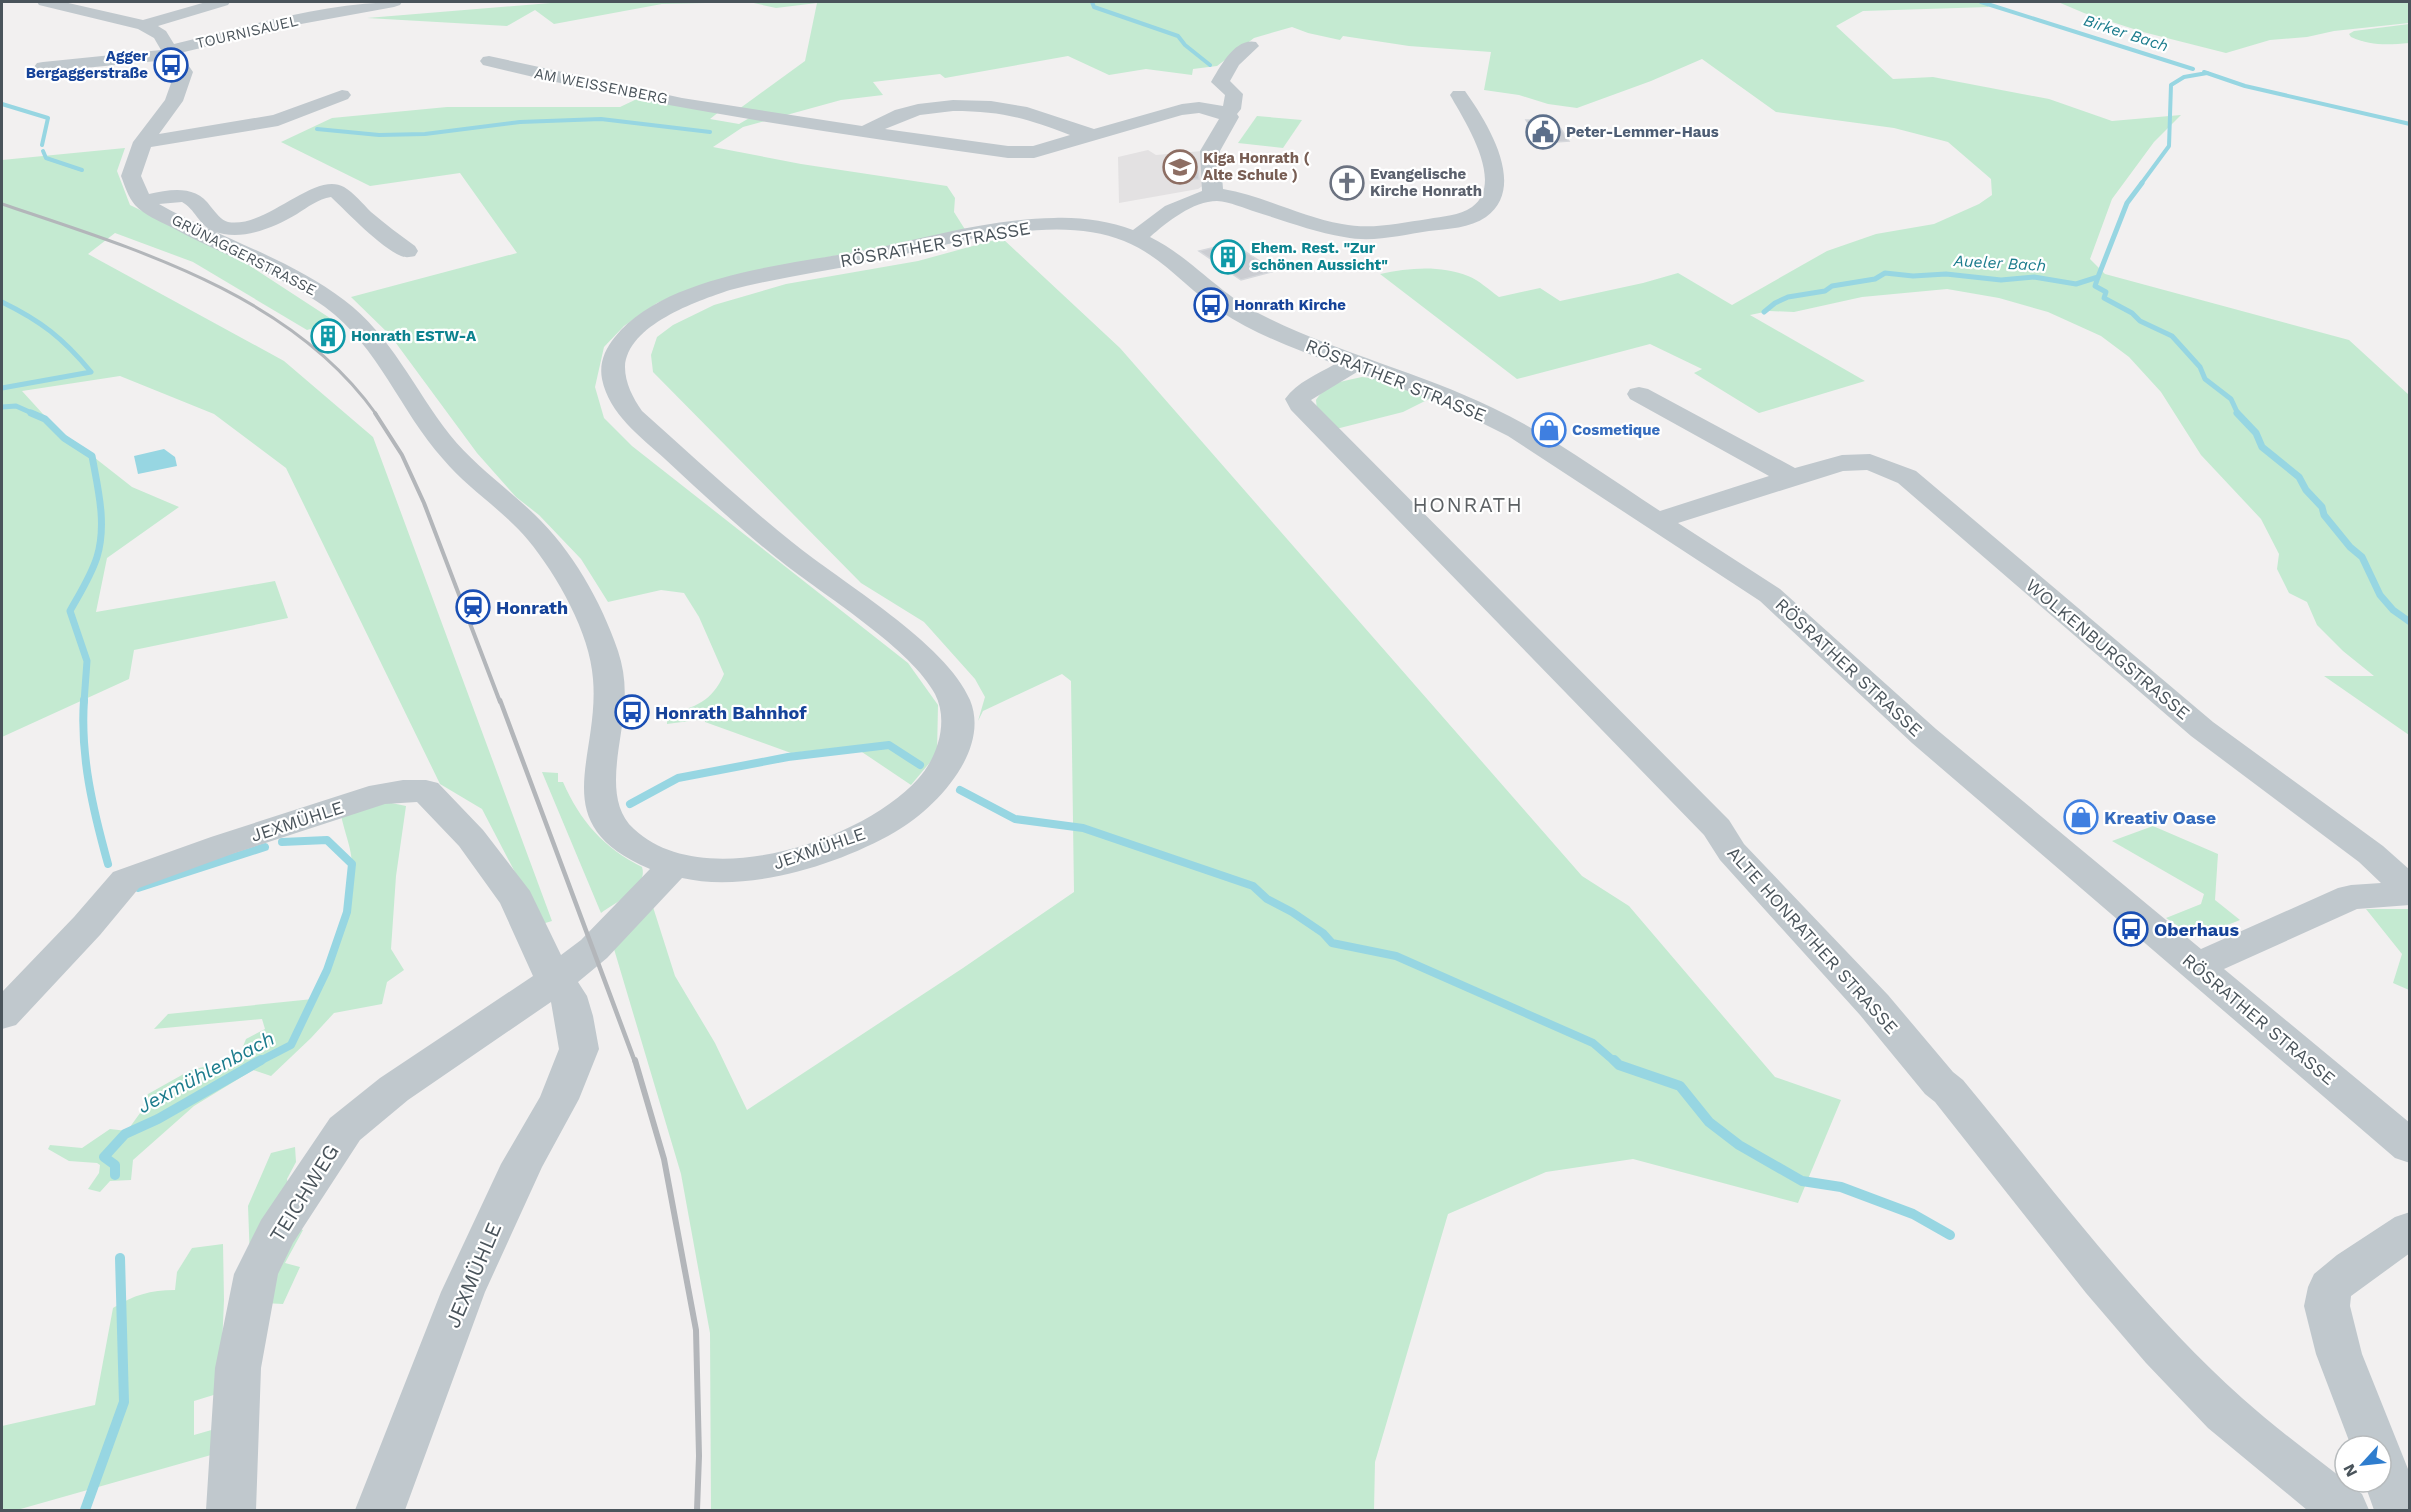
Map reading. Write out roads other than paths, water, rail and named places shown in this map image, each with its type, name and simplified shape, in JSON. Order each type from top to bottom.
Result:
[{"type":"street","points":[[45,2],[144,25],[160,35],[184,72],[183,82],[174,101],[144,142],[131,176],[143,202],[176,195],[188,197],[200,205],[206,218],[219,225],[238,229],[268,222],[319,192],[336,191],[379,230],[407,251]]},
{"type":"street","points":[[144,25],[222,2]]},
{"type":"street","name":"TOURNISAUEL","points":[[171,52],[301,19],[394,2]]},
{"type":"street","points":[[1213,195],[1210,151],[1230,117],[1224,112],[1232,109],[1234,94],[1220,82],[1232,62],[1250,46]]},
{"type":"street","points":[[43,68],[171,52]]},
{"type":"street","name":"AM WEISSENBERG","points":[[489,61],[553,78],[714,108],[1025,154],[1177,111],[1204,109],[1224,112]]},
{"type":"street","points":[[144,142],[278,120],[342,95]]},
{"type":"street","points":[[1137,238],[1158,219],[1185,204],[1213,195],[1236,199],[1321,225],[1354,232],[1420,227],[1467,217],[1484,208],[1494,187],[1491,154],[1459,95]]},
{"type":"street","points":[[865,132],[903,113],[920,109],[972,106],[1027,112],[1091,135]]},
{"type":"street","name":"GRÜNAGGERSTRASSE","points":[[143,202],[202,237],[303,283],[351,316],[365,328],[387,355],[428,423],[454,456],[523,519]]},
{"type":"street","name":"RÖSRATHER STRASSE","points":[[910,647],[784,550],[633,416],[621,399],[614,381],[614,360],[624,341],[641,323],[679,301],[702,292],[754,278],[1026,227],[1072,224],[1115,231],[1137,238],[1165,254],[1228,306],[1294,339],[1449,397],[1526,436],[1770,595],[1924,736],[2108,894],[2403,1133]]},
{"type":"street","name":"ALTE HONRATHER STRASSE","points":[[1357,362],[1305,392],[1298,399],[1300,405],[1717,828],[1732,852],[1874,1005],[1939,1083],[1950,1092],[2102,1280],[2162,1349],[2225,1413],[2344,1510]]},
{"type":"street","points":[[1639,394],[1792,477]]},
{"type":"street","name":"WOLKENBURGSTRASSE","points":[[1656,521],[1827,466],[1870,462],[1907,477],[2202,729],[2371,854],[2394,874],[2407,893]]},
{"type":"street","name":"JEXMÜHLE","points":[[523,519],[554,554],[575,588],[592,624],[609,675],[609,706],[598,792],[609,825],[622,839],[642,853],[673,866],[731,869],[757,867],[789,861],[834,847],[858,838],[890,819],[934,783],[946,765],[957,732],[954,703],[936,673],[910,647]]},
{"type":"street","name":"JEXMÜHLE","points":[[2,1015],[87,926],[126,880],[381,794],[403,791],[426,791],[471,838],[517,900],[554,981],[568,996],[574,1016],[579,1049],[559,1099],[522,1164],[464,1292],[380,1510]]},
{"type":"street","points":[[554,981],[594,949],[673,866]]},
{"type":"street","points":[[2197,966],[2351,897],[2407,893]]},
{"type":"street","name":"TEICHWEG","points":[[231,1510],[238,1368],[256,1274],[276,1233],[345,1129],[394,1089],[554,981]]},
{"type":"street","points":[[2370,1434],[2339,1354],[2327,1306],[2330,1287],[2409,1229]]},
{"type":"street","points":[[2393,1494],[2399,1510]]},
{"type":"water","points":[[164,449],[175,457],[177,466],[138,474],[134,456]]},
{"type":"waterway","points":[[1092,2],[1094,7],[1178,36],[1185,45],[1210,65]]},
{"type":"waterway","name":"Birker Bach","points":[[1981,2],[2193,69]]},
{"type":"waterway","name":"Aueler Bach","points":[[2141,184],[2169,146],[2171,85],[2184,77],[2207,73]]},
{"type":"waterway","name":"Aueler Bach","points":[[2207,73],[2245,86],[2410,124]]},
{"type":"waterway","name":"Jexmühlenbach","points":[[2,104],[48,118],[42,145]]},
{"type":"waterway","points":[[317,129],[379,135],[425,134],[520,122],[601,119],[710,132]]},
{"type":"waterway","points":[[43,151],[46,158],[82,170]]},
{"type":"waterway","name":"Aueler Bach","points":[[2098,277],[2127,203],[2142,183]]},
{"type":"waterway","name":"Aueler Bach","points":[[1764,312],[1775,303],[1788,297],[1825,291],[1832,286],[1875,279],[1885,273],[1913,276],[1946,274],[2001,280],[2034,277],[2076,284],[2098,277]]},
{"type":"waterway","points":[[2098,277],[2095,286],[2106,292],[2104,298],[2132,313],[2140,321],[2172,336],[2200,367],[2205,379],[2231,399],[2238,414]]},
{"type":"waterway","name":"Jexmühlenbach","points":[[2,302],[51,331],[91,372],[2,388]]},
{"type":"waterway","name":"Jexmühlenbach","points":[[2,407],[16,406],[34,414]]},
{"type":"waterway","name":"Jexmühlenbach","points":[[31,413],[45,419],[64,438],[92,456],[97,481],[101,519],[100,545],[92,571],[70,611],[87,661],[84,702]]},
{"type":"waterway","points":[[2237,413],[2256,433],[2262,447],[2299,477],[2306,490],[2322,507],[2324,515],[2350,547],[2362,557],[2380,595],[2393,610],[2410,622]]},
{"type":"waterway","name":"Jexmühlenbach","points":[[84,700],[84,742],[89,783],[108,864]]},
{"type":"waterway","points":[[630,804],[678,778],[788,757],[889,745],[920,765]]},
{"type":"waterway","points":[[960,790],[1015,819],[1083,828],[1253,886],[1267,899],[1292,912],[1323,933],[1332,943],[1396,956],[1593,1043],[1615,1062]]},
{"type":"waterway","name":"Jexmühlenbach","points":[[258,1062],[291,1045],[327,970],[347,912],[352,864],[327,840],[282,842]]},
{"type":"waterway","name":"Jexmühlenbach","points":[[138,888],[265,847]]},
{"type":"waterway","name":"Jexmühlenbach","points":[[115,1175],[115,1165],[104,1157],[125,1134],[158,1119],[261,1060]]},
{"type":"waterway","points":[[1614,1060],[1619,1065],[1680,1086],[1709,1122],[1739,1145],[1802,1181],[1841,1187],[1913,1214],[1950,1235]]},
{"type":"waterway","name":"Jexmühlenbach","points":[[85,1510],[124,1402],[120,1258]]},
{"type":"railway","points":[[2,204],[156,259],[207,281],[255,307],[300,337],[341,372],[376,414]]},
{"type":"railway","points":[[375,413],[402,455],[424,503],[500,702]]},
{"type":"railway","points":[[500,700],[635,1062]]},
{"type":"railway","points":[[635,1060],[664,1159],[696,1330],[699,1456],[697,1510]]},
{"type":"place","name":"Agger Bergaggerstraße","points":[[171,65]]},
{"type":"place","name":"Peter-Lemmer-Haus","points":[[1543,132]]},
{"type":"place","name":"Kiga Honrath ( Alte Schule )","points":[[1180,167]]},
{"type":"place","name":"Evangelische Kirche Honrath","points":[[1347,183]]},
{"type":"place","name":"Ehem. Rest. \"Zur schönen Aussicht\"","points":[[1228,257]]},
{"type":"place","name":"Honrath Kirche","points":[[1211,305]]},
{"type":"place","name":"Honrath ESTW-A","points":[[328,336]]},
{"type":"place","name":"Cosmetique","points":[[1549,430]]},
{"type":"place","name":"Honrath","points":[[473,607]]},
{"type":"place","name":"Honrath Bahnhof","points":[[632,712]]},
{"type":"place","name":"Kreativ Oase","points":[[2081,817]]},
{"type":"place","name":"Oberhaus","points":[[2131,929]]},
{"type":"district","name":"HONRATH","points":[[1468,504]]}]
